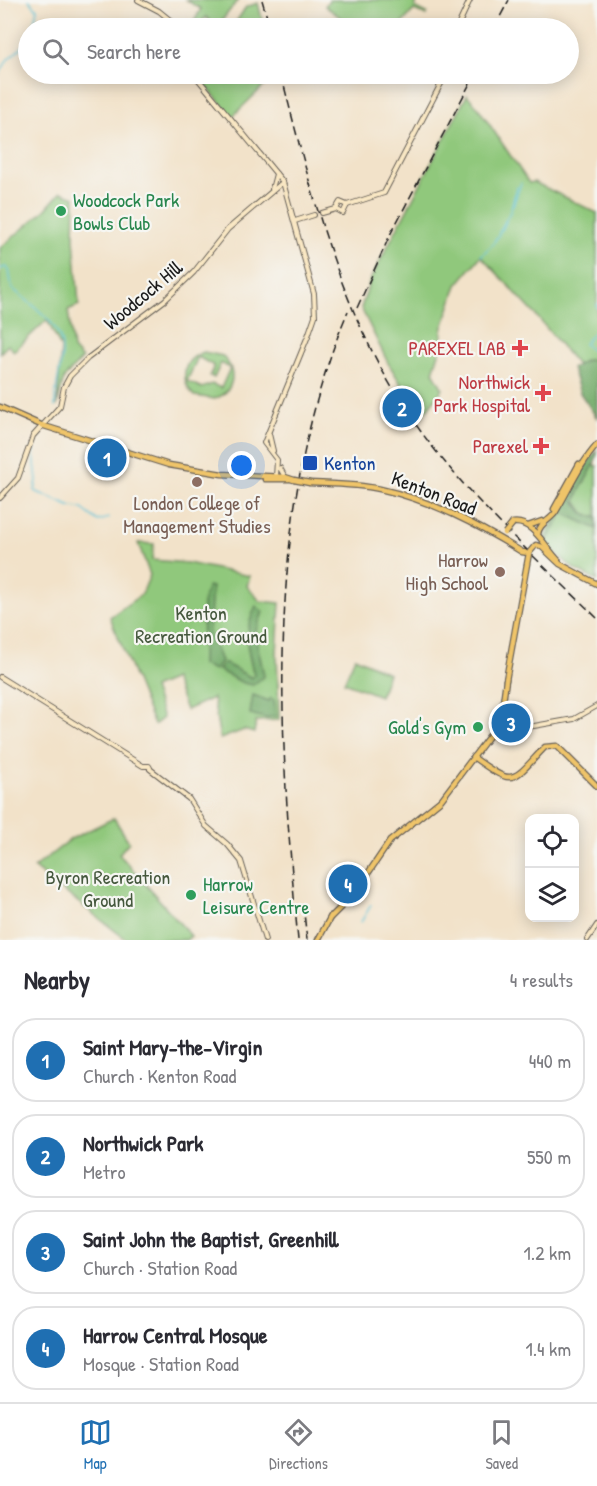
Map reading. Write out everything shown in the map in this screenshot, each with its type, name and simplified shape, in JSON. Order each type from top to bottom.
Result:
[{"type":"main road","name":"Kenton Road","points":[[0,407],[41,425],[147,460],[208,472],[310,483],[364,486],[396,493],[465,518],[507,543]]},
{"type":"main road","points":[[529,553],[522,552],[507,543],[505,532],[513,523],[528,526],[538,524],[549,516],[573,473],[597,445]]},
{"type":"main road","points":[[319,938],[331,917],[353,894],[393,838],[441,800],[494,731],[502,708],[526,560],[535,546],[540,526],[556,511],[583,462]]},
{"type":"main road","points":[[528,526],[561,564]]},
{"type":"main road","name":"Kenton Road","points":[[495,535],[505,532]]},
{"type":"main road","points":[[535,546],[597,584]]},
{"type":"main road","points":[[522,552],[526,560]]},
{"type":"main road","points":[[475,757],[498,775],[515,777],[524,771],[545,747],[553,745],[561,749],[597,786]]},
{"type":"street","points":[[138,0],[167,18]]},
{"type":"street","points":[[462,18],[470,0]]},
{"type":"street","points":[[202,84],[283,182],[314,294],[315,310],[308,336],[269,430],[267,440],[277,460],[277,478]]},
{"type":"street","points":[[336,209],[343,213],[347,206],[384,193],[441,84]]},
{"type":"street","points":[[272,190],[276,173]]},
{"type":"street","name":"Woodcock Hill","points":[[0,498],[18,478],[33,436],[57,410],[67,379],[165,300],[204,260],[228,229],[283,182]]},
{"type":"street","points":[[322,213],[336,209],[340,202],[347,206]]},
{"type":"street","points":[[295,221],[314,215]]},
{"type":"street","points":[[269,446],[279,459],[280,468],[277,478]]},
{"type":"street","points":[[280,468],[289,479]]},
{"type":"street","points":[[0,677],[148,768],[191,801],[206,826],[227,844],[244,869],[253,907],[265,940]]},
{"type":"street","points":[[494,731],[573,719],[597,706]]},
{"type":"street","points":[[587,940],[597,925]]},
{"type":"green space","points":[[186,0],[238,0],[224,18],[196,18],[201,9]]},
{"type":"green space","points":[[329,0],[418,0],[415,7],[427,13],[426,15],[414,10],[407,18],[341,18],[325,6]]},
{"type":"green space","points":[[258,3],[262,18],[239,18],[246,7]]},
{"type":"green space","points":[[204,84],[266,84],[232,117]]},
{"type":"green space","points":[[467,95],[477,106],[529,183],[534,182],[597,213],[597,361],[586,360],[577,365],[534,313],[481,256],[457,285],[442,330],[442,344],[433,372],[443,389],[422,416],[422,411],[417,410],[388,363],[361,308],[370,280]]},
{"type":"green space","points":[[61,192],[75,197],[74,238],[79,305],[68,310],[73,349],[82,359],[64,378],[57,406],[61,348],[47,320],[14,351],[8,345],[0,353],[0,248],[45,210]]},
{"type":"green space","points":[[204,352],[223,356],[230,368],[232,380],[230,386],[227,391],[215,399],[194,396],[186,383],[187,365],[197,355]],"holes":[[[198,357],[214,366],[210,376],[214,378],[221,363],[230,368],[221,388],[212,384],[202,388],[187,381]]]},
{"type":"green space","points":[[586,360],[597,361],[597,418],[580,393],[572,368]]},
{"type":"green space","points":[[597,450],[594,463],[575,502],[584,514],[597,518],[597,529],[563,513],[546,543],[543,540],[574,481]]},
{"type":"green space","points":[[594,465],[597,466],[597,518],[584,513],[576,501]]},
{"type":"green space","points":[[563,509],[597,528],[597,581],[574,569],[544,542]]},
{"type":"green space","name":"Kenton Recreation Ground","points":[[138,543],[154,544],[152,560],[188,563],[250,576],[247,586],[260,601],[280,603],[277,653],[279,720],[256,721],[254,733],[244,730],[220,739],[213,698],[186,710],[174,679],[153,688],[163,718],[154,725],[110,617],[142,594],[150,575]]},
{"type":"green space","points":[[208,586],[212,587],[209,633],[221,661],[215,670],[202,665],[203,601]]},
{"type":"green space","points":[[256,606],[263,612],[255,633],[264,676],[253,685],[243,683],[218,670],[224,663],[252,678],[254,675],[247,640],[249,624]]},
{"type":"green space","points":[[355,657],[388,673],[380,696],[344,682]]},
{"type":"green space","points":[[253,695],[269,701],[271,698],[274,700],[276,716],[265,718],[250,714]]},
{"type":"green space","name":"Byron Recreation Ground","points":[[114,818],[129,842],[119,854],[191,936],[186,940],[127,940],[34,868],[71,839]]},
{"type":"waterway","points":[[29,0],[37,9],[35,18]]},
{"type":"waterway","points":[[0,73],[8,59],[18,50]]},
{"type":"waterway","points":[[513,205],[521,183]]},
{"type":"waterway","points":[[499,233],[510,212],[517,187]]},
{"type":"waterway","points":[[502,230],[506,221]]},
{"type":"waterway","points":[[494,242],[499,234]]},
{"type":"waterway","points":[[481,256],[493,244]]},
{"type":"waterway","points":[[0,269],[6,267],[9,270],[12,288],[52,323],[61,342],[62,352],[55,407]]},
{"type":"waterway","points":[[594,361],[595,353],[584,344],[597,329]]},
{"type":"waterway","points":[[33,447],[37,480],[35,491],[71,507],[81,508],[98,521],[109,518]]},
{"type":"waterway","points":[[361,922],[371,905]]},
{"type":"railway","points":[[262,0],[267,18]]},
{"type":"railway","points":[[499,18],[509,0]]},
{"type":"railway","points":[[284,84],[304,164],[331,252],[347,295],[387,379],[412,419],[453,472],[500,523],[597,618]]},
{"type":"railway","points":[[357,308],[390,235],[470,84]]},
{"type":"railway","points":[[298,940],[291,861],[283,701],[284,621],[290,542],[302,464],[321,387],[348,311]]},
{"type":"railway","points":[[303,904],[307,940]]},
{"type":"place","name":"Woodcock Park Bowls Club","points":[[61,211]]},
{"type":"place","name":"PAREXEL LAB","points":[[520,348]]},
{"type":"place","name":"Northwick Park Hospital","points":[[543,393]]},
{"type":"place","name":"Northwick Park","points":[[402,408]]},
{"type":"place","name":"Parexel","points":[[541,446]]},
{"type":"place","name":"Saint Mary-the-Virgin","points":[[107,458]]},
{"type":"place","name":"Kenton","points":[[310,463]]},
{"type":"place","name":"London College of Management Studies","points":[[197,482]]},
{"type":"place","name":"Harrow High School","points":[[500,572]]},
{"type":"place","name":"Saint John the Baptist, Greenhill","points":[[511,723]]},
{"type":"place","name":"Gold's Gym","points":[[478,727]]},
{"type":"place","name":"Harrow Central Mosque","points":[[348,884]]},
{"type":"place","name":"Harrow Leisure Centre","points":[[191,895]]}]
